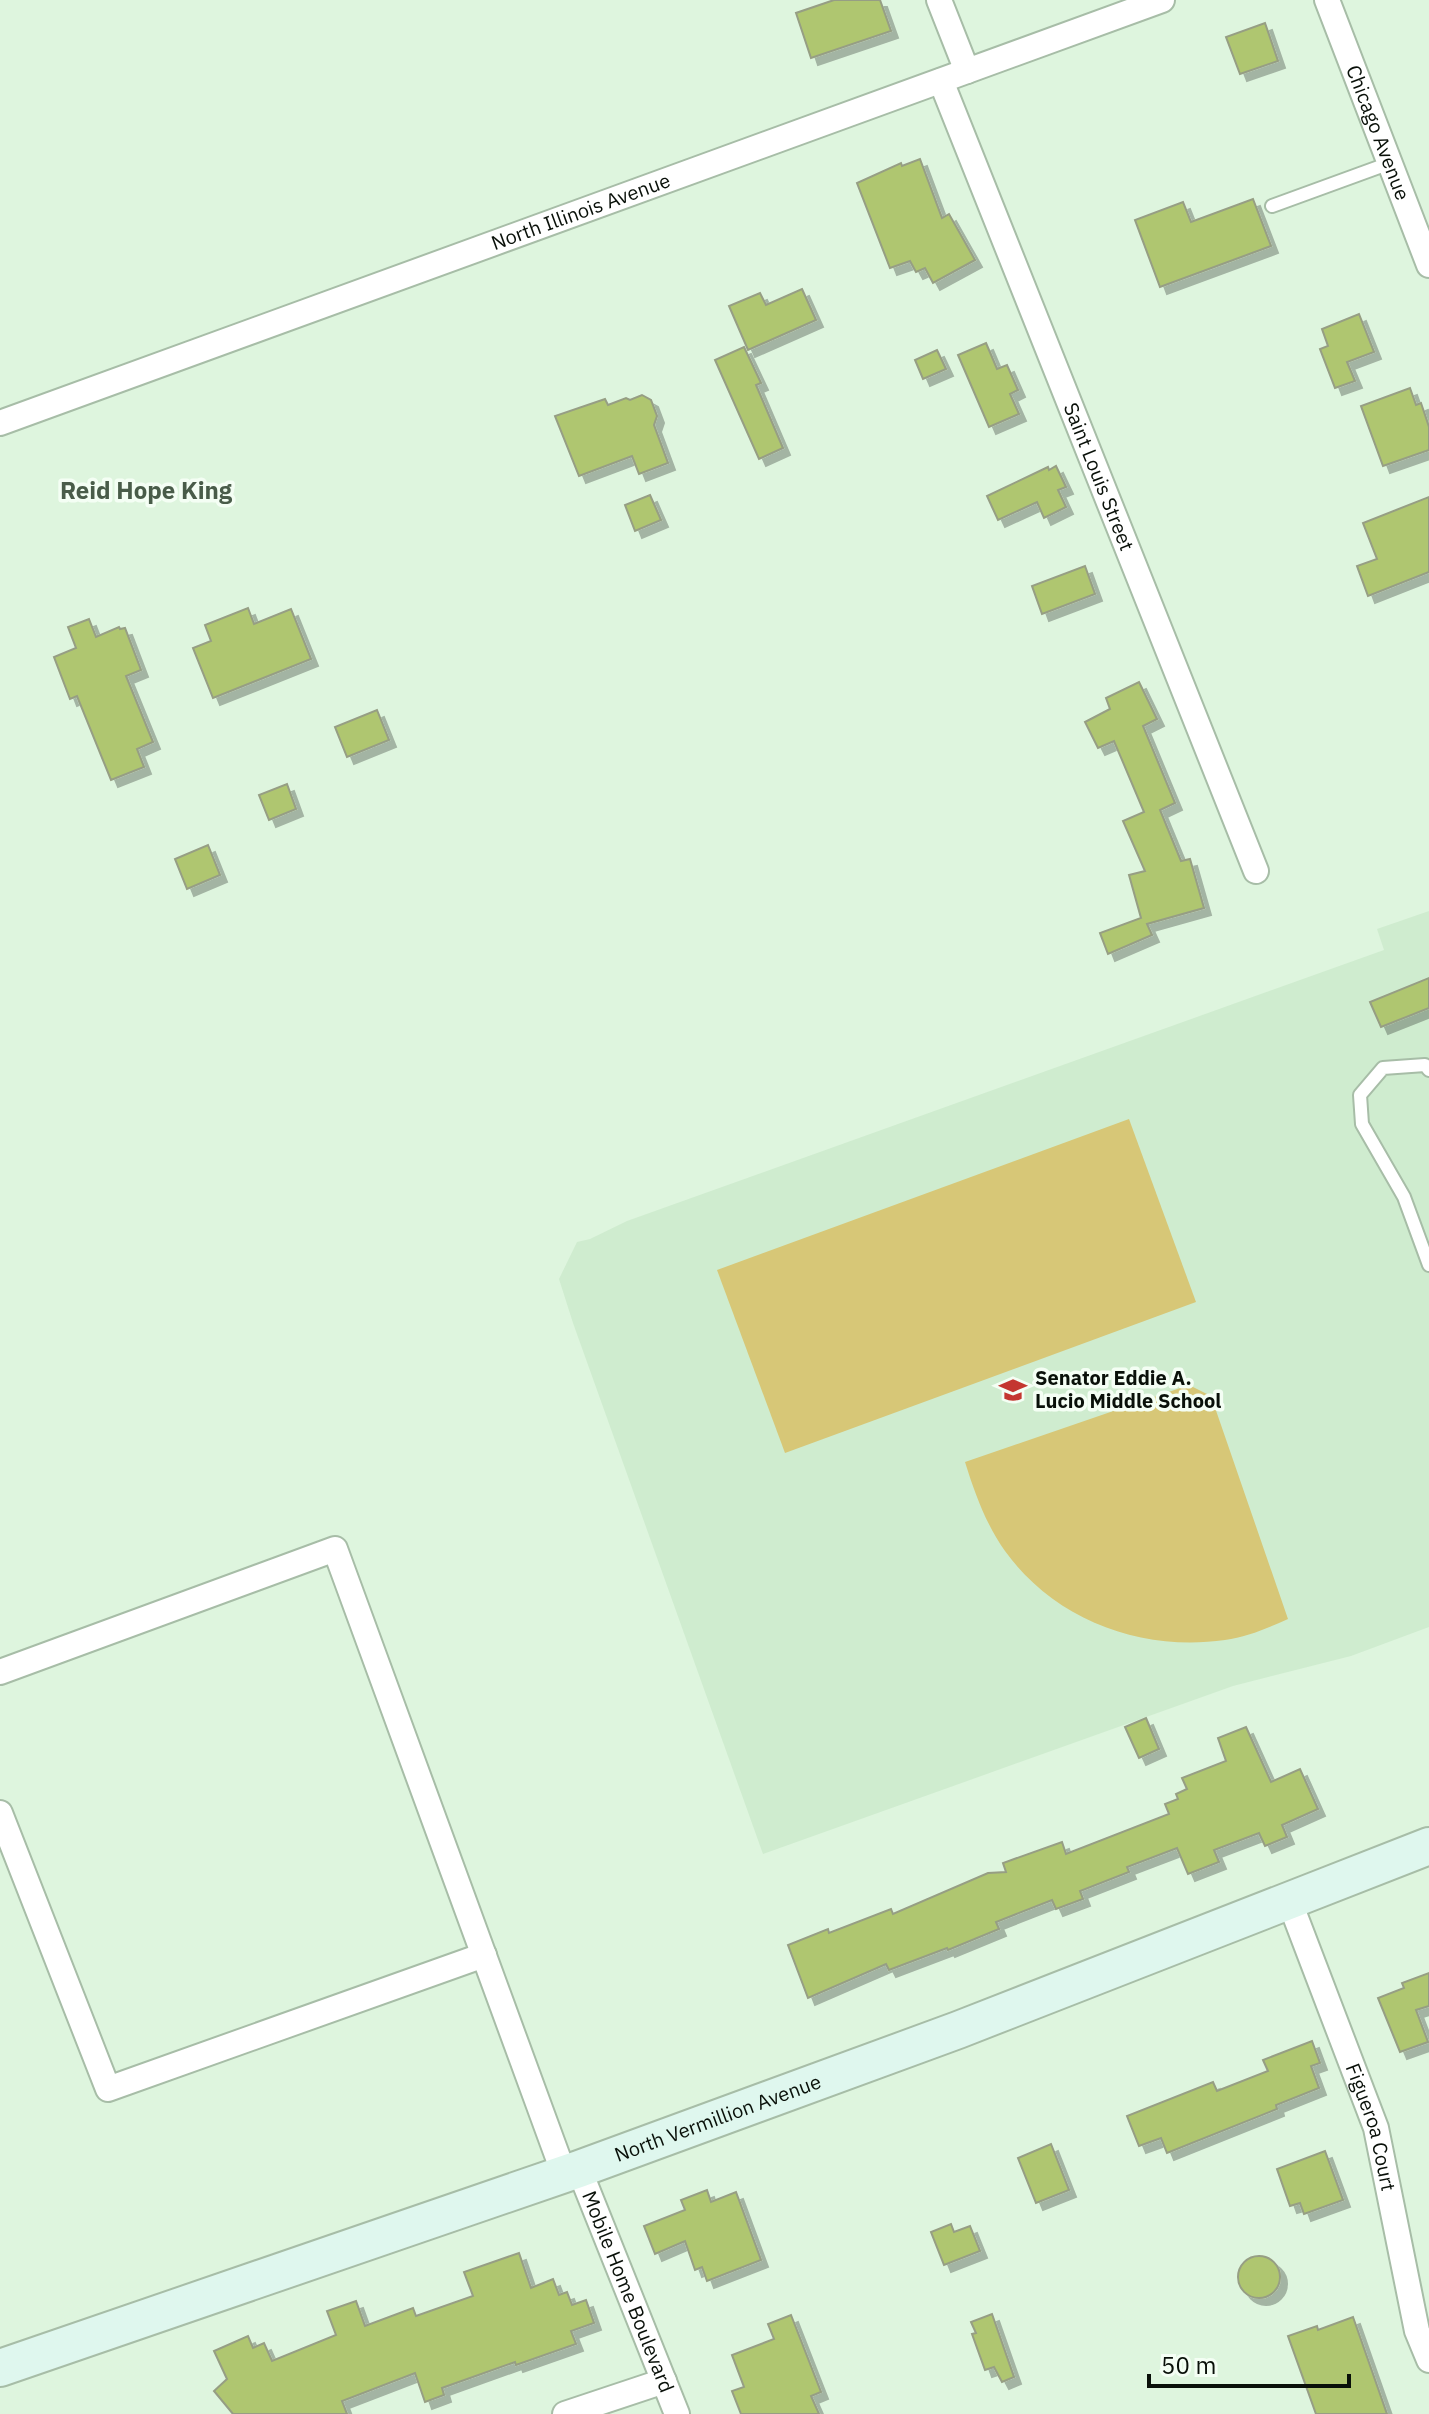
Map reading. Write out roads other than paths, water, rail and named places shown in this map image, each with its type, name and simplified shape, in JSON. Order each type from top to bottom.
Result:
[{"type":"street","points":[[939,0],[967,71]]},
{"type":"street","name":"North Illinois Avenue","points":[[0,423],[1162,0]]},
{"type":"street","name":"Chicago Avenue","points":[[1327,0],[1429,265]]},
{"type":"street","name":"Saint Louis Street","points":[[941,81],[1256,871]]},
{"type":"street","name":"Mobile Home Boulevard","points":[[0,1672],[335,1549],[484,1955],[571,2171],[677,2414]]},
{"type":"street","points":[[0,1813],[108,2089],[484,1955]]},
{"type":"street","name":"North Vermillion Avenue","points":[[0,2368],[571,2171],[958,2030],[1429,1846]]},
{"type":"street","name":"Figueroa Court","points":[[1289,1900],[1376,2128],[1417,2331],[1429,2360]]},
{"type":"street","points":[[565,2414],[664,2381]]},
{"type":"lane","points":[[1272,206],[1390,163]]},
{"type":"lane","points":[[1429,1070],[1425,1065],[1383,1068],[1360,1095],[1362,1124],[1404,1197],[1429,1265]]},
{"type":"place","name":"Senator Eddie A. Lucio Middle School","points":[[1013,1390]]},
{"type":"district","name":"Reid Hope King","points":[[146,491]]}]
